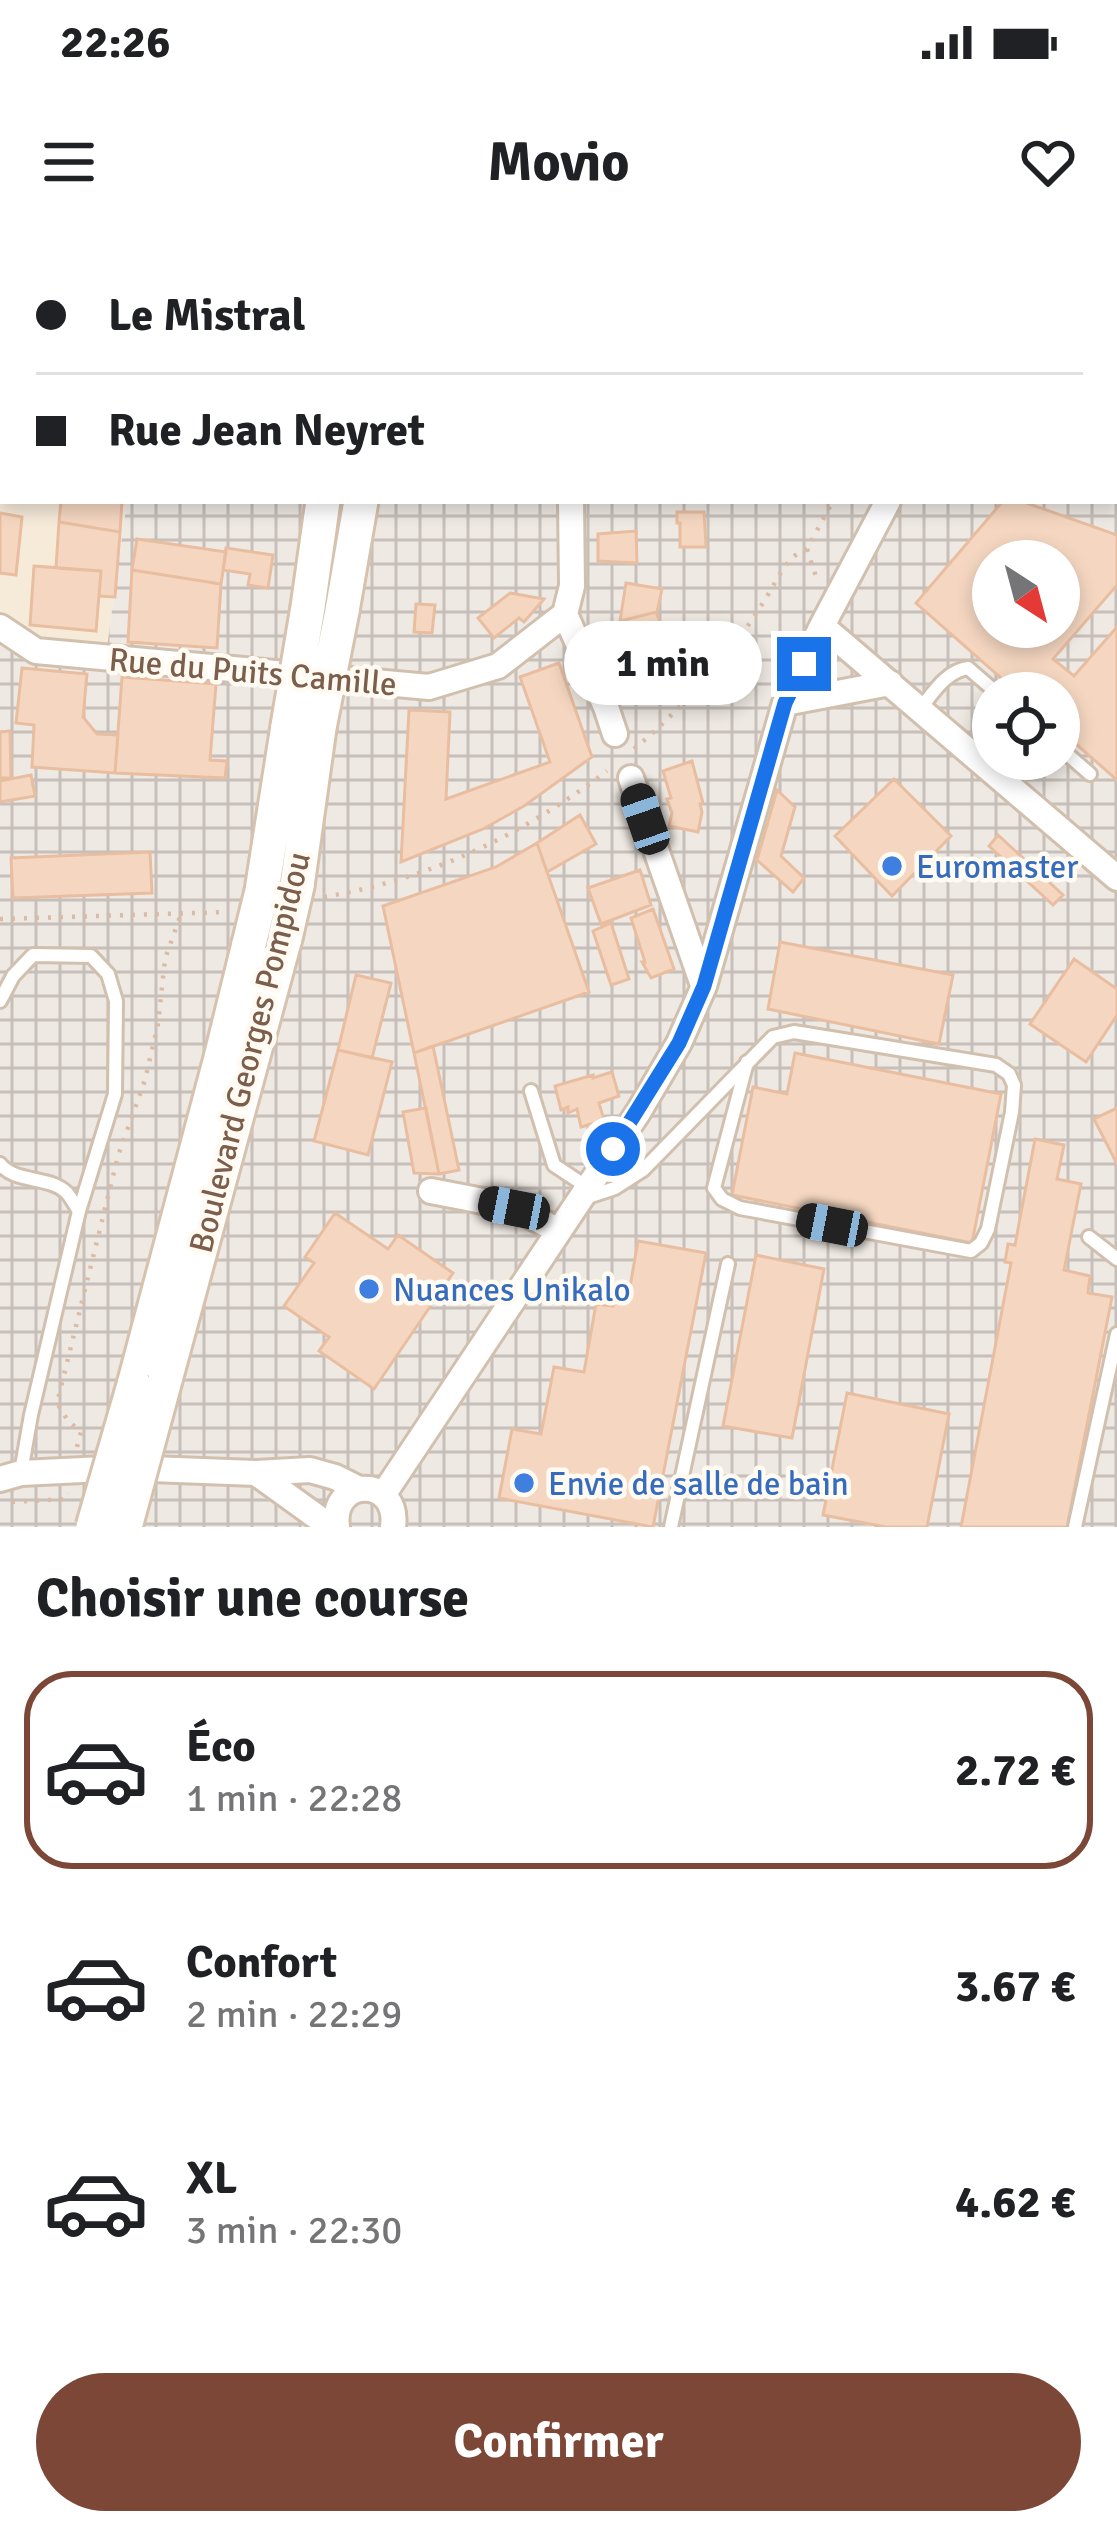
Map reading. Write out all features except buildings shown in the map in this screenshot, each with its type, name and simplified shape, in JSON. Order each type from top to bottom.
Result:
[{"type":"main road","name":"Boulevard Georges Pompidou","points":[[94,1527],[149,1383],[285,938],[304,892],[308,608],[323,504]]},
{"type":"main road","name":"Boulevard Georges Pompidou","points":[[125,1527],[149,1383],[250,915],[342,611],[360,504]]},
{"type":"street","points":[[571,504],[572,586],[565,614],[615,734]]},
{"type":"street","points":[[371,1492],[557,1231],[669,1060],[704,986],[785,703],[886,504]]},
{"type":"street","name":"Rue du Puits Camille","points":[[0,627],[36,651],[429,688],[498,666],[565,614]]},
{"type":"street","points":[[822,626],[1117,878]]},
{"type":"street","points":[[785,703],[890,683]]},
{"type":"street","points":[[621,769],[704,986]]},
{"type":"street","points":[[431,1192],[514,1208],[557,1231]]},
{"type":"street","points":[[11,1476],[124,1468],[310,1470],[371,1492],[393,1509],[393,1527]]},
{"type":"street","points":[[256,1473],[334,1527],[338,1507],[350,1492],[371,1492]]},
{"type":"lane","points":[[920,709],[958,669],[973,672]]},
{"type":"lane","points":[[1080,765],[1090,774]]},
{"type":"lane","points":[[0,1001],[13,976],[33,955],[91,956],[108,974],[116,1000],[115,1094],[79,1211],[31,1415],[11,1476]]},
{"type":"lane","points":[[531,1090],[554,1165],[582,1194],[615,1188],[643,1170],[748,1062],[773,1037],[794,1032],[996,1065],[1009,1074],[1014,1085],[1012,1112],[981,1244],[971,1251],[740,1208],[722,1199],[714,1188],[748,1062]]},
{"type":"lane","points":[[0,1164],[7,1172],[55,1186],[68,1194],[79,1211]]},
{"type":"lane","points":[[1089,1237],[1117,1258]]},
{"type":"lane","points":[[671,1527],[728,1264]]},
{"type":"lane","points":[[1075,1527],[1117,1334]]},
{"type":"path","points":[[304,892],[374,888],[491,846],[621,769],[747,628],[793,554],[807,549],[830,504]]},
{"type":"path","points":[[807,549],[818,584],[837,597]]},
{"type":"path","points":[[72,1472],[81,1432],[57,1403],[118,1156],[145,1080],[158,1024],[165,959],[181,914]]},
{"type":"path","points":[[0,919],[250,915]]},
{"type":"shaded area","points":[[0,504],[127,504],[104,669],[0,636]]},
{"type":"shaded area","points":[[127,504],[1117,504],[1117,1527],[0,1527],[0,636],[104,669]]},
{"type":"place","name":"Euromaster","points":[[892,866]]},
{"type":"place","name":"Nuances Unikalo","points":[[369,1289]]},
{"type":"place","name":"Envie de salle de bain","points":[[524,1483]]},
{"type":"route","points":[[613,1149],[679,1043],[704,986],[785,703],[804,664]]}]
